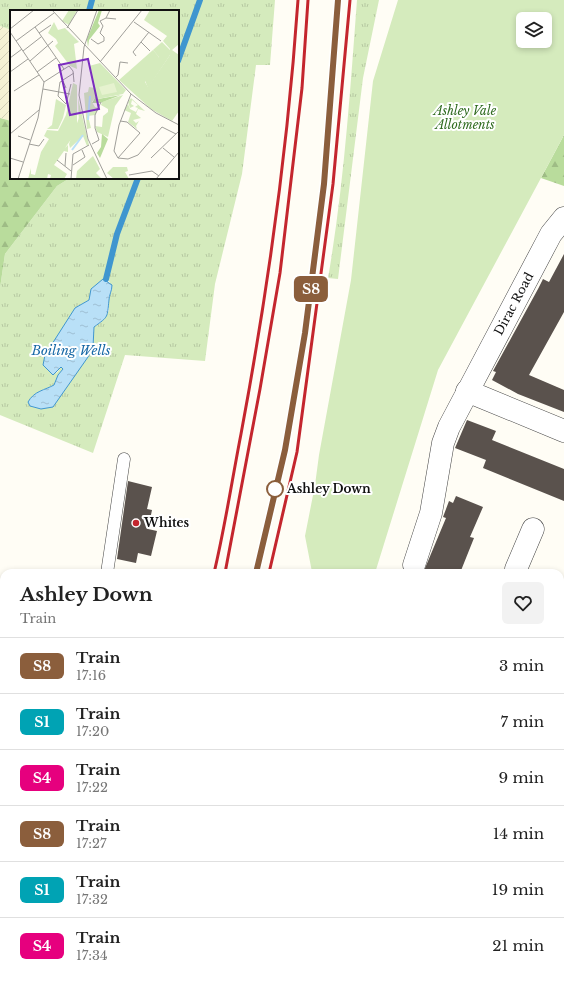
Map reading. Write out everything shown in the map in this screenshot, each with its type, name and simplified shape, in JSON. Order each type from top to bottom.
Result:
[{"type":"street","name":"Dirac Road","points":[[414,565],[431,513],[443,443],[467,391],[551,234],[564,218]]},
{"type":"street","points":[[467,391],[564,431]]},
{"type":"street","points":[[516,569],[533,529]]},
{"type":"lane","points":[[108,569],[124,459]]},
{"type":"shaded area","points":[[0,26],[10,30],[10,121],[0,118]]},
{"type":"green space","points":[[0,0],[275,0],[270,65],[256,65],[242,174],[215,284],[205,361],[125,355],[93,453],[0,415],[0,288],[5,254],[57,186],[68,179],[179,179],[179,10],[10,10],[10,30],[0,26]],"holes":[[[109,281],[112,288],[109,299],[109,311],[100,323],[94,327],[93,347],[88,357],[41,409],[30,406],[29,404],[33,396],[54,385],[58,375],[63,369],[61,367],[56,374],[75,308],[89,300],[91,291]]]},
{"type":"green space","points":[[357,0],[379,0],[363,78],[338,279],[328,278],[334,243],[342,174]]},
{"type":"green space","name":"Ashley Vale Allotments","points":[[398,0],[564,0],[564,135],[438,370],[376,569],[311,569],[305,536],[351,280],[373,81]]},
{"type":"green space","points":[[0,118],[10,121],[10,179],[68,179],[57,186],[5,254],[0,288]]},
{"type":"green space","points":[[564,135],[564,186],[541,178]]},
{"type":"water","name":"Boiling Wells","points":[[103,279],[112,285],[112,289],[107,314],[105,318],[94,327],[93,347],[88,357],[53,407],[41,409],[30,406],[28,402],[30,398],[36,393],[54,385],[58,375],[63,369],[61,367],[53,375],[43,365],[45,355],[75,308],[89,300],[91,289]]},
{"type":"building","points":[[564,254],[564,312],[529,375],[564,390],[564,412],[518,394],[492,380],[496,372],[493,371],[543,279],[549,282]]},
{"type":"building","points":[[467,420],[496,431],[492,440],[564,469],[564,501],[483,468],[486,460],[455,448]]},
{"type":"building","name":"Whites","points":[[128,481],[152,487],[147,509],[152,510],[148,529],[157,531],[151,556],[138,553],[136,563],[117,559]]},
{"type":"building","points":[[456,496],[483,507],[470,537],[474,538],[462,569],[425,569],[446,518],[443,517],[449,501],[453,503]]},
{"type":"waterway","points":[[89,10],[92,0]]},
{"type":"waterway","points":[[179,58],[200,0]]},
{"type":"waterway","points":[[106,279],[117,234],[138,179]]},
{"type":"railway","points":[[215,569],[251,380],[276,218],[289,109],[298,0]]},
{"type":"railway","points":[[226,569],[260,389],[280,273],[302,88],[308,0]]},
{"type":"railway","points":[[257,569],[285,450],[305,333],[324,183],[338,0]]},
{"type":"railway","points":[[270,569],[297,452],[333,184],[350,0]]},
{"type":"train","name":"S8","points":[[257,569],[285,450],[305,333],[324,184],[338,0]]},
{"type":"place","name":"Ashley Down","points":[[275,489]]},
{"type":"place","name":"Whites","points":[[136,523]]}]
